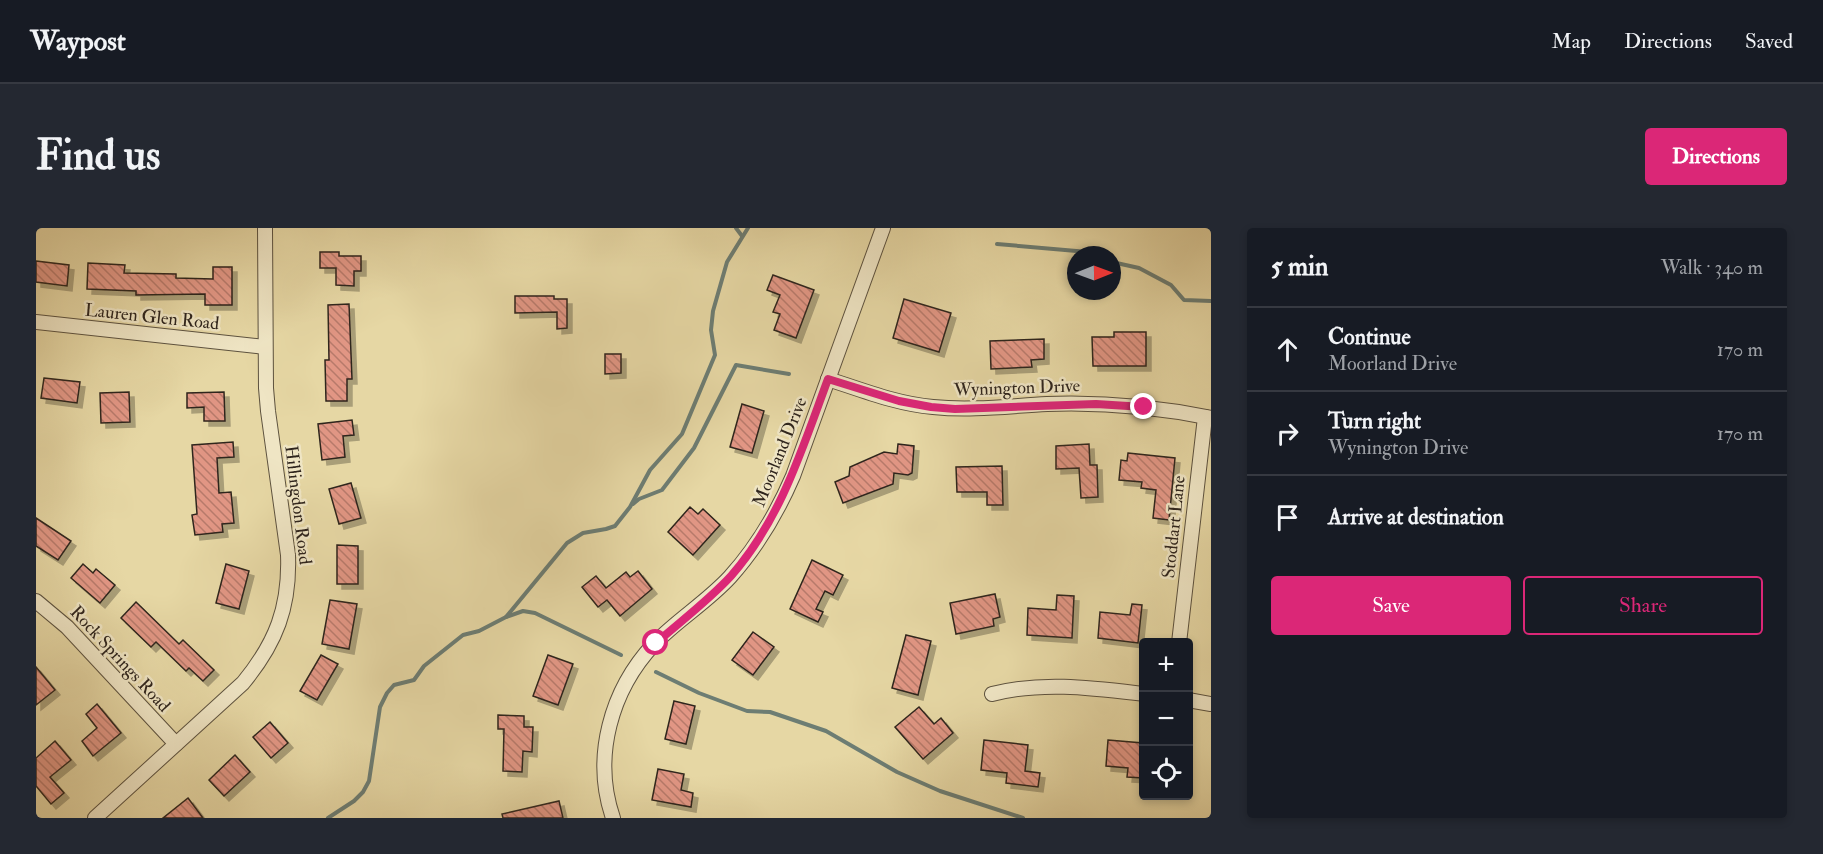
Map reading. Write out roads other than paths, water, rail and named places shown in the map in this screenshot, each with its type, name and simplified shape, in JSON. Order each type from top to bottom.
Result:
[{"type":"street","name":"Hillingdon Road","points":[[95,818],[243,683],[260,662],[276,632],[284,607],[289,572],[268,411],[265,347],[265,228]]},
{"type":"street","name":"Moorland Drive","points":[[613,818],[605,784],[605,753],[609,724],[624,687],[638,663],[656,643],[723,584],[762,536],[776,513],[793,476],[883,228]]},
{"type":"street","name":"Lauren Glen Road","points":[[36,322],[265,347]]},
{"type":"street","name":"Wynington Drive","points":[[828,379],[890,399],[931,407],[955,409],[1096,404],[1144,407],[1208,417]]},
{"type":"street","name":"Stoddart Lane","points":[[1180,638],[1208,417]]},
{"type":"street","name":"Rock Springs Road","points":[[36,601],[67,627],[176,744]]},
{"type":"street","points":[[992,694],[1027,687],[1070,687],[1139,694]]},
{"type":"street","points":[[1193,701],[1211,704]]},
{"type":"waterway","points":[[736,228],[742,236]]},
{"type":"waterway","points":[[506,617],[567,543],[583,533],[615,526],[630,507],[650,470],[682,434],[715,355],[711,330],[713,311],[727,262],[748,228]]},
{"type":"waterway","points":[[997,244],[1067,250]]},
{"type":"waterway","points":[[1121,264],[1139,268],[1171,285],[1184,300],[1211,301]]},
{"type":"waterway","points":[[633,504],[639,499],[662,490],[694,448],[736,365],[789,374]]},
{"type":"waterway","points":[[328,818],[354,801],[369,781],[380,707],[387,693],[394,685],[414,680],[424,666],[463,635],[479,631],[523,611],[535,613],[621,655]]},
{"type":"waterway","points":[[656,672],[699,693],[747,711],[770,712],[826,731],[897,772],[940,791],[1023,818]]}]
